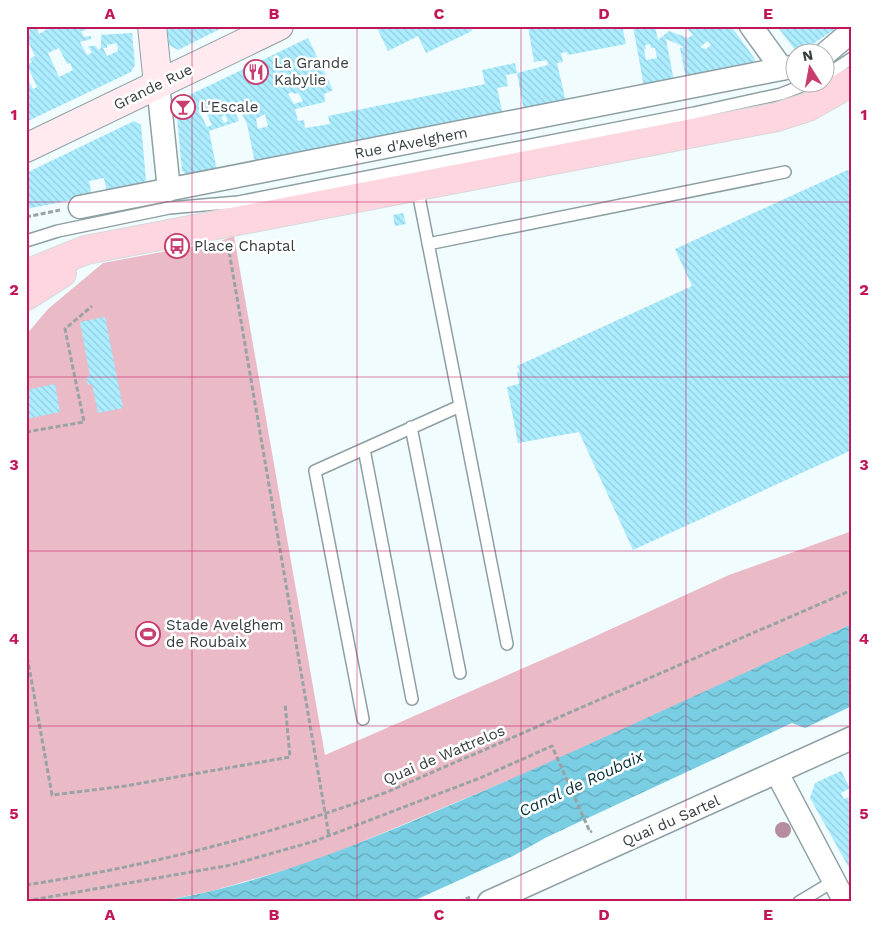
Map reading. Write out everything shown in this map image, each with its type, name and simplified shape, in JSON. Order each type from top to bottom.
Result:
[{"type":"main road","points":[[26,274],[76,253],[777,117],[816,103],[852,82]]},
{"type":"main road","points":[[26,296],[78,262],[129,242]]},
{"type":"street","points":[[152,26],[169,190]]},
{"type":"street","name":"Grande Rue","points":[[26,148],[279,26]]},
{"type":"street","points":[[751,26],[786,65]]},
{"type":"street","points":[[836,45],[852,31]]},
{"type":"street","name":"Rue d'Avelghem","points":[[80,206],[786,69]]},
{"type":"street","name":"Quai du Sartel","points":[[489,902],[852,738]]},
{"type":"street","points":[[777,773],[845,902]]},
{"type":"lane","points":[[836,68],[852,58]]},
{"type":"lane","points":[[26,241],[58,231],[162,209],[238,202],[694,114],[786,92]]},
{"type":"lane","points":[[428,244],[786,172]]},
{"type":"lane","points":[[417,187],[507,644]]},
{"type":"lane","points":[[363,719],[315,471],[460,406]]},
{"type":"lane","points":[[411,427],[460,673]]},
{"type":"lane","points":[[364,449],[412,699]]},
{"type":"lane","points":[[805,900],[834,882]]},
{"type":"path","points":[[26,217],[80,206]]},
{"type":"path","points":[[224,225],[329,836]]},
{"type":"path","points":[[26,432],[84,422],[65,329],[92,306]]},
{"type":"path","name":"Quai de Wattrelos","points":[[26,885],[65,879],[204,848],[326,815],[387,792],[852,590]]},
{"type":"path","points":[[26,650],[52,795],[125,786],[290,757],[285,703]]},
{"type":"path","points":[[26,901],[231,865],[329,836],[480,778],[552,746],[590,832]]},
{"type":"shaded area","points":[[234,236],[325,755],[576,645],[729,575],[852,531],[852,624],[579,751],[316,861],[212,891],[157,902],[26,902],[26,335],[48,309],[103,263],[220,241]]},
{"type":"water","name":"Canal de Roubaix","points":[[852,624],[852,706],[805,728],[792,723],[547,837],[513,856],[411,902],[157,902],[236,885],[312,861],[348,847],[559,758]]},
{"type":"building","points":[[28,26],[36,26],[39,34],[52,26],[86,27],[86,30],[81,31],[84,37],[91,36],[91,39],[80,42],[87,55],[92,53],[88,46],[96,46],[98,50],[101,48],[101,35],[132,33],[135,65],[131,72],[26,122],[26,76],[33,89],[37,87],[27,65],[32,62],[30,59],[35,56],[26,37],[30,32]],"holes":[[[117,43],[118,51],[107,56],[103,48]],[[59,48],[67,64],[70,63],[73,70],[59,77],[48,53]]]},
{"type":"building","points":[[167,26],[226,26],[178,50],[169,45]]},
{"type":"building","points":[[376,26],[470,26],[472,31],[426,53],[418,36],[388,51]]},
{"type":"building","points":[[528,26],[622,26],[626,44],[568,55],[567,52],[561,53],[563,62],[557,63],[566,102],[524,111],[517,73],[548,65],[547,60],[534,62]]},
{"type":"building","points":[[633,26],[655,26],[658,40],[669,31],[688,38],[693,35],[685,26],[731,26],[755,59],[752,66],[686,79],[680,48],[684,47],[666,39],[674,81],[644,87]],"holes":[[[708,41],[711,45],[706,49],[700,47]],[[650,44],[651,48],[655,48],[657,58],[646,60],[644,49],[646,49],[645,45]]]},
{"type":"building","points":[[777,26],[839,26],[816,42],[789,42]]},
{"type":"building","points":[[308,38],[333,90],[324,94],[325,102],[295,109],[298,121],[304,120],[305,128],[330,124],[328,116],[485,84],[482,70],[515,63],[517,73],[506,75],[508,86],[497,88],[503,115],[461,120],[461,123],[443,127],[442,124],[422,128],[423,131],[384,135],[385,138],[255,163],[247,124],[240,110],[235,112],[239,121],[209,131],[217,171],[190,177],[182,171],[176,107],[181,99]],"holes":[[[292,92],[294,94],[298,93],[303,101],[294,104],[288,94]],[[205,110],[212,125],[207,127],[200,113]],[[265,114],[268,126],[258,129],[256,119]],[[225,115],[228,121],[224,123],[221,117]]]},
{"type":"building","points":[[134,121],[141,125],[146,180],[141,186],[107,193],[104,178],[89,181],[92,196],[26,209],[26,173]]},
{"type":"building","points":[[852,168],[852,450],[633,550],[579,432],[518,443],[507,387],[519,384],[517,372],[520,371],[517,366],[692,286],[675,249]]},
{"type":"building","points":[[403,213],[406,224],[395,226],[393,215]]},
{"type":"building","points":[[105,317],[123,408],[98,413],[92,384],[88,385],[86,377],[90,376],[80,322]]},
{"type":"building","points":[[55,384],[60,412],[26,419],[26,390]]},
{"type":"building","points":[[841,771],[850,788],[841,793],[844,799],[849,797],[852,802],[852,873],[810,798],[815,783]]},
{"type":"place","name":"La Grande Kabylie","points":[[256,72]]},
{"type":"place","name":"L'Escale","points":[[183,107]]},
{"type":"place","name":"Place Chaptal","points":[[177,246]]},
{"type":"place","name":"Stade Avelghem de Roubaix","points":[[148,634]]}]
